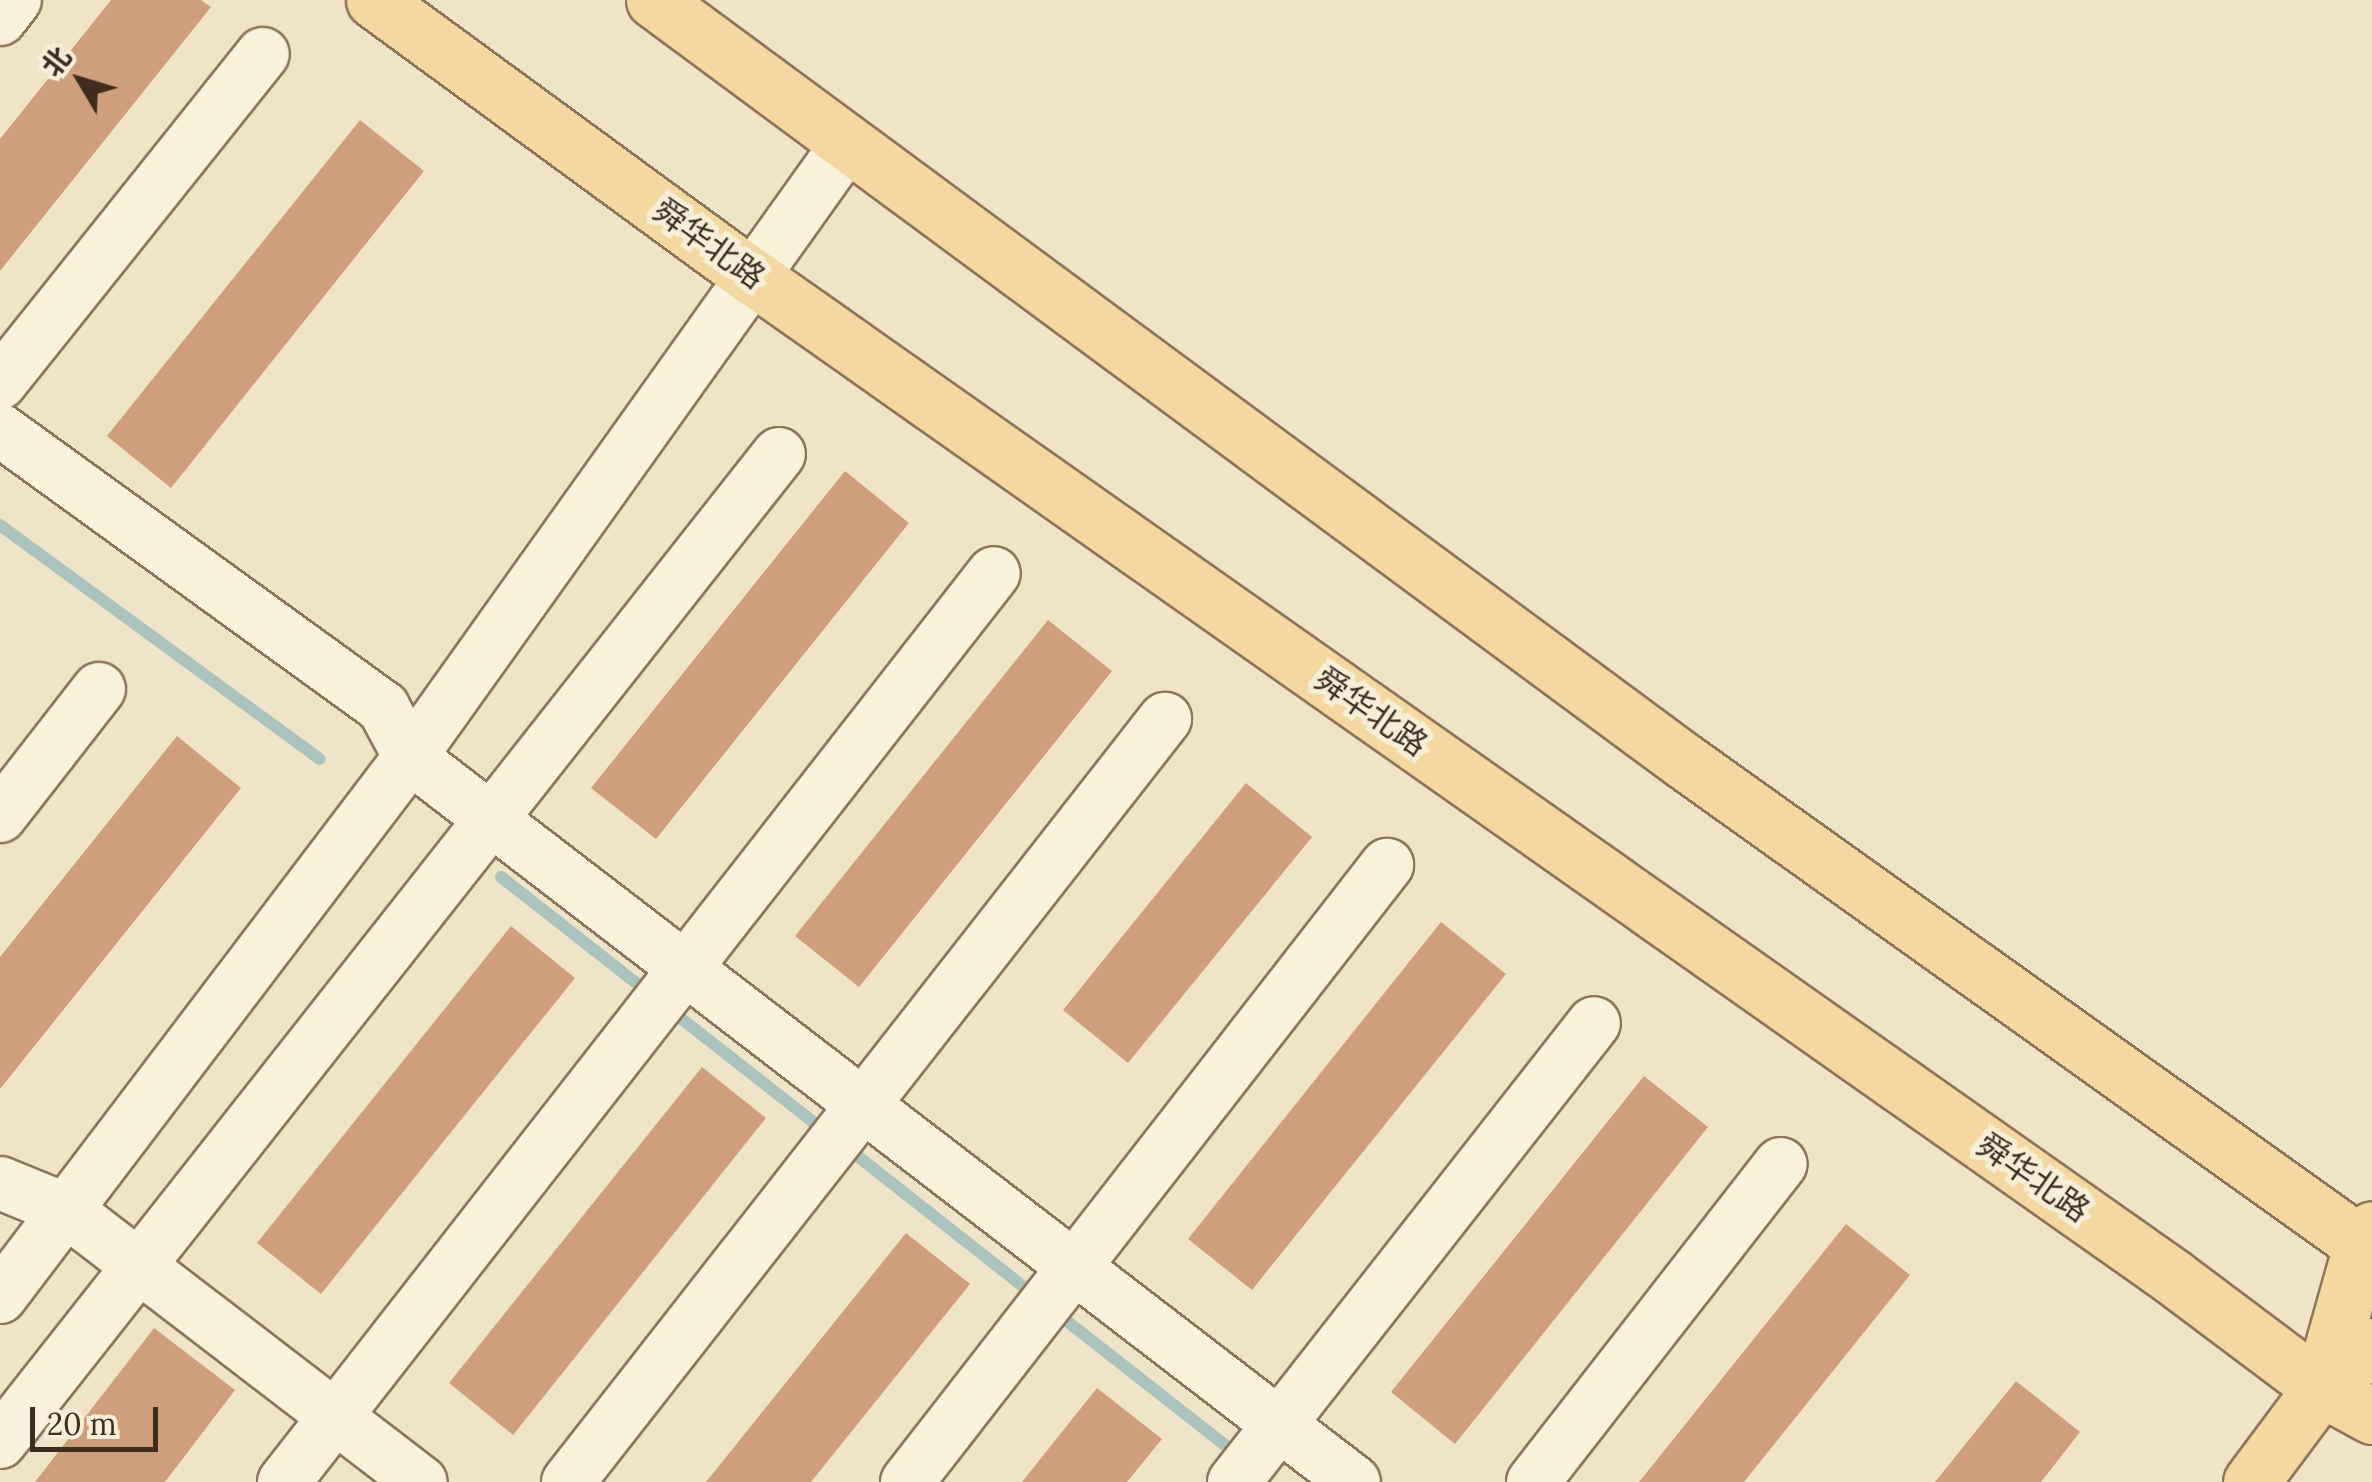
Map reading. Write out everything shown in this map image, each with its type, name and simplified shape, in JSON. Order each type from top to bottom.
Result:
[{"type":"main road","name":"舜华北路","points":[[374,0],[753,276],[2173,1277],[2321,1388],[2372,1416]]},
{"type":"main road","points":[[654,0],[1684,761],[2369,1241],[2321,1388]]},
{"type":"main road","points":[[2252,1482],[2321,1388],[2372,1346]]},
{"type":"street","points":[[0,19],[15,0]]},
{"type":"street","points":[[0,383],[263,54]]},
{"type":"street","points":[[0,1297],[410,757],[848,142]]},
{"type":"street","points":[[0,430],[383,707],[410,757],[491,820],[668,991],[1055,1292],[1253,1458],[1354,1482]]},
{"type":"street","points":[[0,1442],[779,454]]},
{"type":"street","points":[[284,1482],[994,574]]},
{"type":"street","points":[[0,816],[99,689]]},
{"type":"street","points":[[568,1482],[1164,719]]},
{"type":"street","points":[[907,1482],[1387,864]]},
{"type":"street","points":[[1253,1458],[1594,1023]]},
{"type":"street","points":[[1533,1482],[1781,1164]]},
{"type":"street","points":[[0,1183],[66,1210],[421,1482]]},
{"type":"building","points":[[111,0],[201,0],[211,7],[0,271],[0,139]]},
{"type":"building","points":[[360,120],[424,171],[171,488],[107,436]]},
{"type":"building","points":[[845,471],[909,523],[656,839],[591,788]]},
{"type":"building","points":[[1048,620],[1112,671],[859,987],[795,936]]},
{"type":"building","points":[[177,736],[241,788],[0,1089],[0,957]]},
{"type":"building","points":[[1246,783],[1312,837],[1128,1063],[1063,1010]]},
{"type":"building","points":[[1441,922],[1506,974],[1252,1290],[1188,1239]]},
{"type":"building","points":[[511,926],[575,978],[321,1294],[257,1243]]},
{"type":"building","points":[[702,1067],[766,1118],[513,1435],[449,1383]]},
{"type":"building","points":[[1644,1076],[1708,1127],[1455,1444],[1391,1392]]},
{"type":"building","points":[[1846,1224],[1910,1275],[1744,1482],[1639,1482]]},
{"type":"building","points":[[906,1233],[970,1284],[811,1482],[706,1482]]},
{"type":"building","points":[[154,1328],[235,1390],[165,1482],[35,1482]]},
{"type":"building","points":[[2016,1381],[2080,1432],[2041,1482],[1935,1482]]},
{"type":"building","points":[[1097,1388],[1162,1439],[1127,1482],[1022,1482]]},
{"type":"waterway","points":[[0,525],[320,759]]},
{"type":"waterway","points":[[501,877],[649,993]]},
{"type":"waterway","points":[[669,1009],[826,1132]]},
{"type":"waterway","points":[[846,1147],[1038,1298]]},
{"type":"waterway","points":[[1054,1311],[1239,1456]]}]
